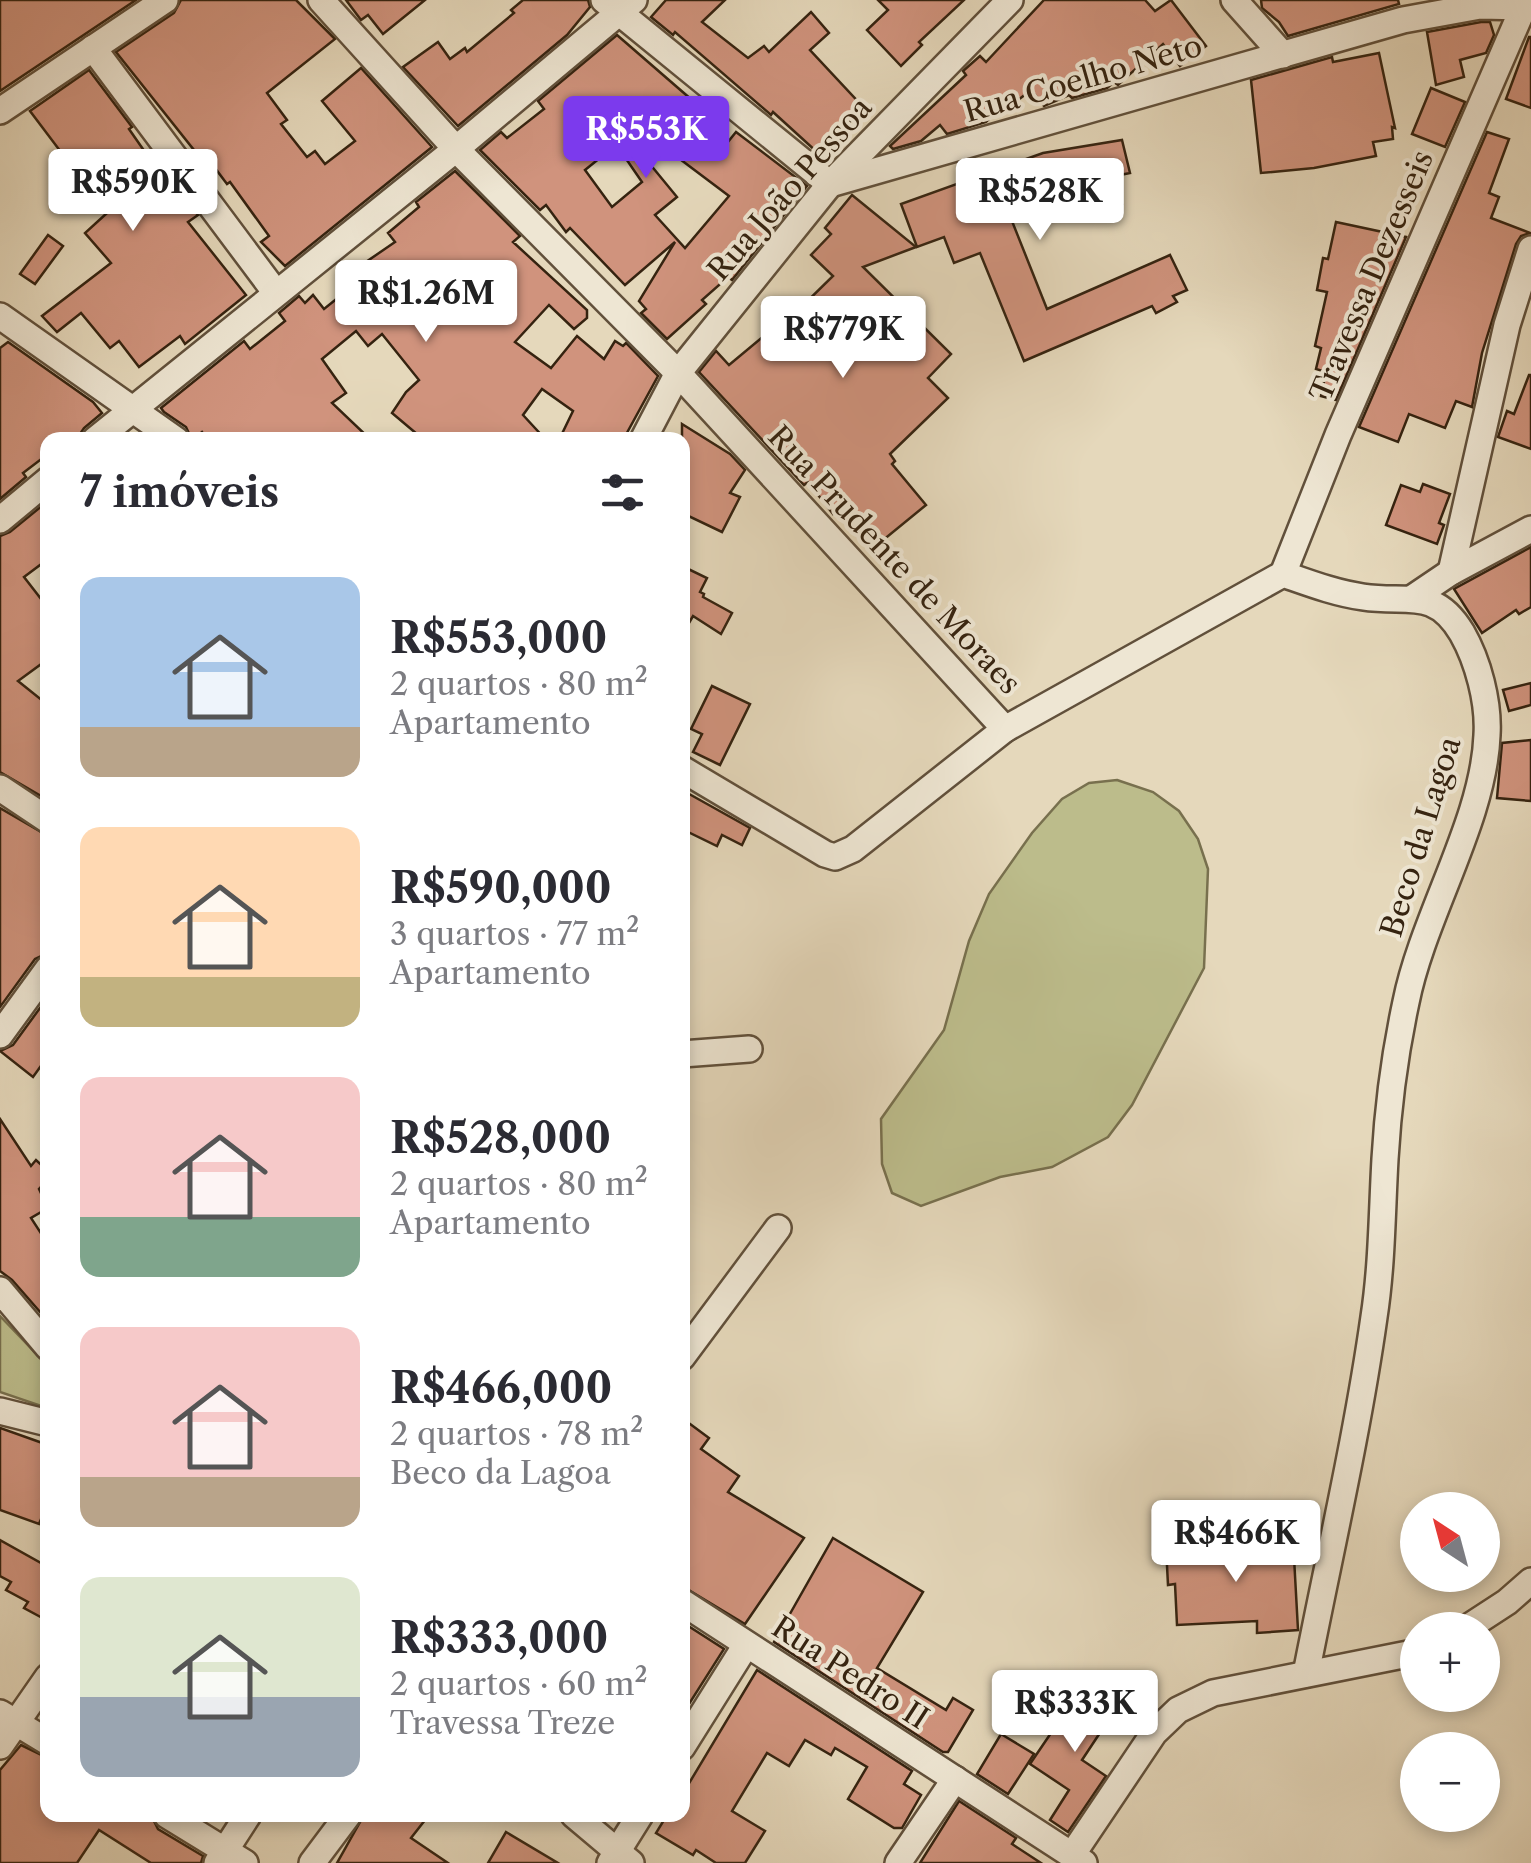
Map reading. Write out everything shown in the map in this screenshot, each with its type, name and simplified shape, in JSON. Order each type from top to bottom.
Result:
[{"type":"street","points":[[0,111],[165,0]]},
{"type":"street","name":"Rua Prudente de Moraes","points":[[321,0],[456,149],[678,373],[1005,728]]},
{"type":"street","name":"Rua João Pessoa","points":[[647,432],[678,373],[830,184],[1010,0]]},
{"type":"street","points":[[1234,0],[1283,56]]},
{"type":"street","points":[[105,432],[456,149],[619,4],[830,184]]},
{"type":"street","name":"Rua Coelho Neto","points":[[830,184],[1403,20],[1480,6],[1528,6]]},
{"type":"street","name":"Travessa Dezesseis","points":[[1283,574],[1338,435],[1528,6]]},
{"type":"street","points":[[92,48],[276,293]]},
{"type":"street","points":[[1451,572],[1507,325],[1531,248]]},
{"type":"street","points":[[0,316],[164,432]]},
{"type":"street","points":[[0,520],[40,487]]},
{"type":"street","points":[[690,774],[824,854],[836,856],[853,849],[1005,728],[1283,574],[1363,598],[1414,597],[1451,572],[1531,529]]},
{"type":"street","name":"Beco da Lagoa","points":[[1306,1674],[1374,1318],[1392,1086],[1406,999],[1482,773],[1488,733],[1482,687],[1461,632],[1437,605],[1414,597]]},
{"type":"street","points":[[0,788],[40,815]]},
{"type":"street","points":[[0,1035],[40,980]]},
{"type":"street","points":[[690,1053],[749,1048]]},
{"type":"street","points":[[690,1346],[778,1228]]},
{"type":"street","points":[[0,1290],[40,1338]]},
{"type":"street","points":[[0,1410],[40,1421]]},
{"type":"street","points":[[1492,1612],[1531,1581]]},
{"type":"street","name":"Rua Pedro II","points":[[690,1607],[1078,1859]]},
{"type":"street","points":[[690,1734],[746,1645]]},
{"type":"street","points":[[1078,1859],[1154,1732],[1178,1710],[1214,1693],[1400,1656]]},
{"type":"street","points":[[0,1746],[8,1718],[40,1685]]},
{"type":"street","points":[[8,1718],[40,1737]]},
{"type":"street","points":[[898,1863],[955,1779]]},
{"type":"street","points":[[176,1822],[229,1859],[245,1822]]},
{"type":"street","points":[[312,1863],[343,1822]]},
{"type":"street","points":[[581,1822],[619,1859],[637,1822]]},
{"type":"green space","points":[[1117,780],[1153,792],[1179,811],[1198,839],[1208,869],[1204,968],[1132,1105],[1108,1137],[1052,1167],[1000,1177],[921,1206],[892,1193],[882,1164],[881,1119],[944,1030],[969,941],[989,894],[1032,833],[1062,799],[1089,783]]},
{"type":"green space","points":[[0,1316],[40,1358],[40,1406],[0,1392]]},
{"type":"building","points":[[0,0],[136,0],[0,91]]},
{"type":"building","points":[[181,0],[296,0],[335,39],[267,93],[287,120],[281,124],[307,157],[315,151],[325,164],[355,141],[322,101],[361,68],[432,147],[285,266],[261,242],[269,236],[230,182],[227,184],[203,152],[198,155],[116,52],[174,13]]},
{"type":"building","points":[[346,0],[425,0],[383,34],[368,15],[361,20]]},
{"type":"building","points":[[523,0],[588,0],[590,7],[567,35],[458,126],[403,67],[438,42],[450,59],[465,48],[467,52],[514,13],[511,10]]},
{"type":"building","points":[[666,0],[725,0],[702,22],[748,58],[764,46],[769,52],[811,12],[829,33],[810,50],[864,108],[818,153],[675,32],[673,35],[651,17]]},
{"type":"building","points":[[878,0],[964,0],[919,42],[922,45],[901,66],[867,30],[888,10]]},
{"type":"building","points":[[1044,0],[1145,0],[1155,11],[1171,0],[1206,46],[1180,66],[1163,44],[1118,85],[1114,82],[1107,88],[1072,98],[1069,95],[1044,106],[1031,90],[1009,107],[1006,103],[986,122],[947,134],[940,125],[921,141],[893,149],[890,146],[966,75],[963,71],[980,56],[986,62]]},
{"type":"building","points":[[1261,0],[1398,0],[1399,4],[1288,36],[1262,8]]},
{"type":"building","points":[[1490,22],[1494,35],[1486,53],[1460,60],[1464,77],[1436,85],[1427,32]]},
{"type":"building","points":[[617,35],[700,107],[690,119],[719,153],[736,132],[807,186],[732,280],[728,277],[702,300],[706,304],[667,339],[641,313],[646,309],[639,301],[675,242],[625,285],[570,228],[566,232],[546,205],[540,210],[480,150],[501,132],[507,138],[544,109],[538,101]],"holes":[[[612,108],[729,196],[685,248],[655,215],[677,197],[631,141],[620,150],[642,182],[612,207],[585,170],[627,136],[608,113]]]},
{"type":"building","points":[[1531,37],[1531,108],[1506,99]]},
{"type":"building","points":[[1379,53],[1395,128],[1392,127],[1393,139],[1373,142],[1376,156],[1261,173],[1251,80],[1332,57],[1333,62]]},
{"type":"building","points":[[89,70],[132,127],[129,129],[154,165],[198,215],[188,222],[246,295],[185,344],[180,336],[139,367],[119,341],[110,348],[81,313],[57,332],[42,316],[111,263],[85,233],[107,213],[30,111]]},
{"type":"building","points":[[1431,88],[1465,102],[1445,147],[1412,134]]},
{"type":"building","points":[[1487,132],[1509,139],[1489,193],[1499,197],[1491,218],[1530,233],[1521,236],[1516,244],[1482,353],[1472,407],[1456,401],[1445,428],[1409,414],[1398,442],[1359,427]]},
{"type":"building","points":[[1122,140],[1130,173],[1115,176],[1122,204],[1091,212],[1084,184],[1008,211],[1047,309],[1170,255],[1187,290],[1173,296],[1177,302],[1156,313],[1152,306],[1024,361],[980,253],[954,263],[944,237],[917,247],[901,204],[1043,153]]},
{"type":"building","points":[[455,171],[520,236],[513,242],[587,310],[587,318],[574,329],[549,305],[515,342],[551,368],[577,336],[604,359],[615,341],[623,346],[626,343],[658,376],[627,432],[563,432],[573,411],[542,389],[523,415],[539,432],[415,432],[392,413],[419,380],[382,334],[368,346],[356,331],[322,359],[346,393],[332,403],[363,432],[188,432],[164,412],[161,408],[244,341],[250,349],[285,321],[279,313],[299,296],[305,303],[313,295],[324,309],[355,284],[347,275],[395,242],[388,233],[419,207],[416,202]]},
{"type":"building","points":[[852,195],[916,247],[863,267],[951,354],[928,378],[948,398],[890,454],[895,461],[892,464],[926,505],[871,550],[838,510],[833,514],[808,482],[804,485],[699,372],[716,351],[729,365],[777,325],[780,328],[833,276],[811,255],[831,234],[825,228]]},
{"type":"building","points":[[1336,222],[1406,237],[1336,400],[1321,396],[1326,372],[1316,369],[1321,348],[1315,346],[1327,292],[1317,290]]},
{"type":"building","points":[[48,235],[63,246],[35,284],[20,274]]},
{"type":"building","points":[[8,342],[93,402],[102,413],[81,432],[40,432],[40,460],[0,499],[0,348]]},
{"type":"building","points":[[1529,375],[1531,449],[1498,437],[1507,411],[1514,414]]},
{"type":"building","points":[[682,424],[730,454],[745,470],[730,493],[740,497],[722,532],[690,517],[690,432],[682,432]]},
{"type":"building","points":[[1423,484],[1450,494],[1439,523],[1444,525],[1437,544],[1386,525],[1401,485],[1420,492]]},
{"type":"building","points":[[40,507],[40,565],[24,577],[40,598],[40,665],[18,681],[40,699],[40,795],[0,772],[0,536]]},
{"type":"building","points":[[1531,547],[1531,607],[1519,614],[1516,610],[1482,633],[1454,589]]},
{"type":"building","points":[[690,570],[707,578],[700,592],[703,597],[732,613],[721,634],[693,616],[690,621]]},
{"type":"building","points":[[1531,683],[1531,705],[1509,711],[1503,690]]},
{"type":"building","points":[[712,686],[750,704],[720,765],[693,752],[702,734],[691,729]]},
{"type":"building","points":[[1531,740],[1531,801],[1497,798],[1502,743]]},
{"type":"building","points":[[690,794],[750,828],[742,845],[722,835],[717,846],[690,833]]},
{"type":"building","points":[[0,808],[40,831],[40,957],[0,1007]]},
{"type":"building","points":[[40,1008],[40,1067],[33,1077],[0,1051],[13,1045]]},
{"type":"building","points":[[0,1119],[31,1166],[36,1160],[40,1164],[40,1213],[31,1218],[40,1232],[40,1312],[0,1271]]},
{"type":"building","points":[[690,1424],[709,1438],[701,1449],[739,1476],[728,1492],[804,1538],[745,1624],[690,1591]]},
{"type":"building","points":[[0,1428],[40,1442],[40,1522],[0,1510]]},
{"type":"building","points":[[833,1538],[923,1592],[877,1668],[946,1710],[953,1698],[973,1710],[948,1752],[774,1642]]},
{"type":"building","points":[[1293,1539],[1298,1630],[1257,1633],[1257,1621],[1177,1625],[1175,1584],[1168,1585],[1166,1546],[1204,1544],[1205,1553],[1255,1550],[1254,1541]]},
{"type":"building","points":[[0,1540],[40,1562],[40,1617],[24,1608],[28,1602],[6,1590],[11,1582],[0,1576]]},
{"type":"building","points":[[690,1627],[724,1649],[690,1702]]},
{"type":"building","points":[[757,1670],[912,1771],[904,1784],[921,1795],[902,1828],[894,1828],[848,1799],[867,1767],[835,1748],[831,1755],[805,1740],[789,1766],[767,1753],[732,1811],[765,1831],[745,1863],[716,1863],[696,1850],[693,1855],[656,1833],[663,1822],[690,1822],[690,1782]]},
{"type":"building","points":[[1099,1687],[1121,1701],[1082,1760],[1106,1776],[1068,1832],[1050,1820],[1069,1790],[1030,1764],[1070,1705],[1082,1712]]},
{"type":"building","points":[[1001,1734],[1034,1754],[1008,1794],[977,1774]]},
{"type":"building","points":[[21,1745],[40,1754],[40,1822],[154,1822],[158,1829],[203,1856],[201,1863],[151,1863],[99,1830],[77,1863],[0,1863],[0,1770]]},
{"type":"building","points":[[959,1801],[1016,1838],[1012,1844],[1041,1863],[920,1863]]},
{"type":"building","points":[[360,1822],[424,1822],[411,1838],[448,1863],[337,1863]]},
{"type":"building","points":[[506,1832],[558,1863],[488,1863]]}]
